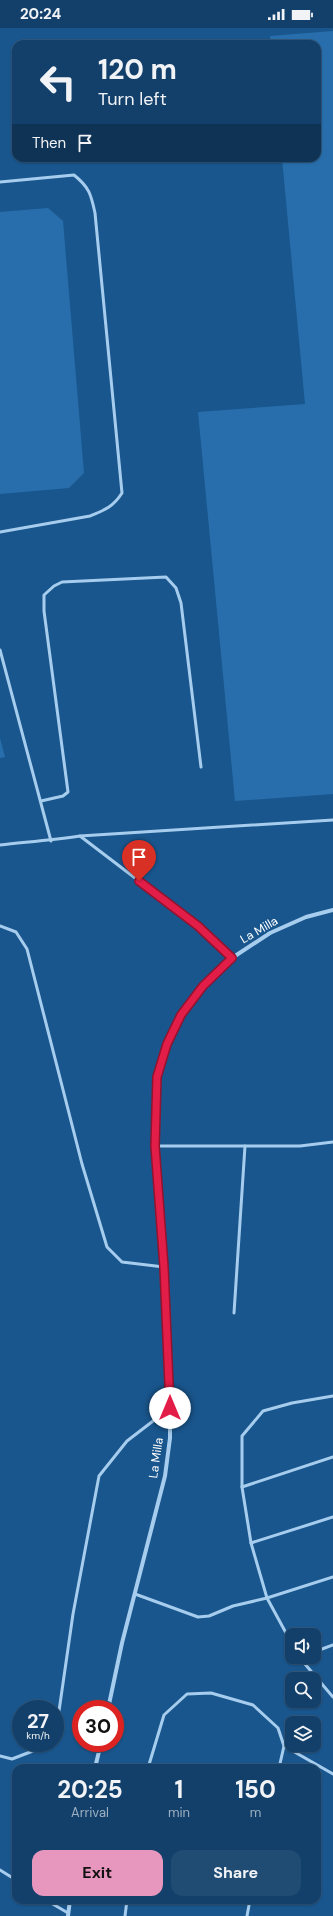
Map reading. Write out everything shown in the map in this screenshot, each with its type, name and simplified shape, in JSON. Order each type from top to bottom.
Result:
[{"type":"street","name":"La Milla","points":[[110,1700],[165,1476],[170,1438],[164,1267],[155,1146],[157,1077],[167,1044],[181,1015],[203,986],[232,958],[270,933],[306,917],[333,910]]},
{"type":"street","points":[[96,1764],[99,1752]]},
{"type":"street","points":[[68,1914],[69,1904]]},
{"type":"lane","points":[[0,182],[74,175],[85,183],[92,196],[95,213],[122,493],[115,504],[104,511],[90,516],[0,532]]},
{"type":"lane","points":[[41,801],[63,796],[68,792],[44,611],[44,595],[54,586],[62,582],[166,577],[176,588],[181,603],[201,767]]},
{"type":"lane","points":[[0,650],[51,841]]},
{"type":"lane","points":[[0,845],[30,841],[51,841],[80,836],[333,820]]},
{"type":"lane","points":[[80,836],[198,926],[232,958]]},
{"type":"lane","points":[[0,926],[16,932],[27,949],[82,1164],[107,1247],[122,1262],[164,1267]]},
{"type":"lane","points":[[155,1146],[300,1146],[327,1144],[333,1142]]},
{"type":"lane","points":[[234,1313],[245,1146]]},
{"type":"lane","points":[[285,1631],[267,1598],[252,1543],[242,1487],[242,1436],[263,1411],[292,1403],[333,1396]]},
{"type":"lane","points":[[61,1700],[73,1614],[99,1476],[127,1441],[170,1408]]},
{"type":"lane","points":[[242,1487],[333,1457]]},
{"type":"lane","points":[[252,1543],[333,1517]]},
{"type":"lane","points":[[135,1594],[198,1617],[209,1616],[233,1606],[267,1598],[333,1577]]},
{"type":"lane","points":[[321,1649],[333,1645]]},
{"type":"lane","points":[[305,1664],[333,1697]]},
{"type":"lane","points":[[149,1764],[164,1715],[187,1694],[211,1693],[252,1706],[278,1728],[284,1746],[280,1764]]},
{"type":"lane","points":[[284,1746],[316,1764]]},
{"type":"lane","points":[[0,1756],[12,1759],[30,1752]]},
{"type":"lane","points":[[321,1767],[333,1774]]},
{"type":"lane","points":[[0,1870],[12,1878]]},
{"type":"lane","points":[[52,1904],[68,1914]]},
{"type":"lane","points":[[125,1916],[126,1904]]},
{"type":"lane","points":[[247,1916],[249,1904]]},
{"type":"building","points":[[333,31],[333,794],[235,801],[198,412],[305,404],[282,162],[321,162],[321,40],[270,40],[270,36]]},
{"type":"building","points":[[48,208],[63,221],[84,473],[69,488],[0,494],[0,212]]},
{"type":"building","points":[[0,738],[5,757],[0,758]]},
{"type":"route","points":[[139,881],[198,926],[232,958],[203,986],[181,1015],[167,1044],[157,1077],[155,1146],[164,1267],[170,1377],[170,1408]]}]
